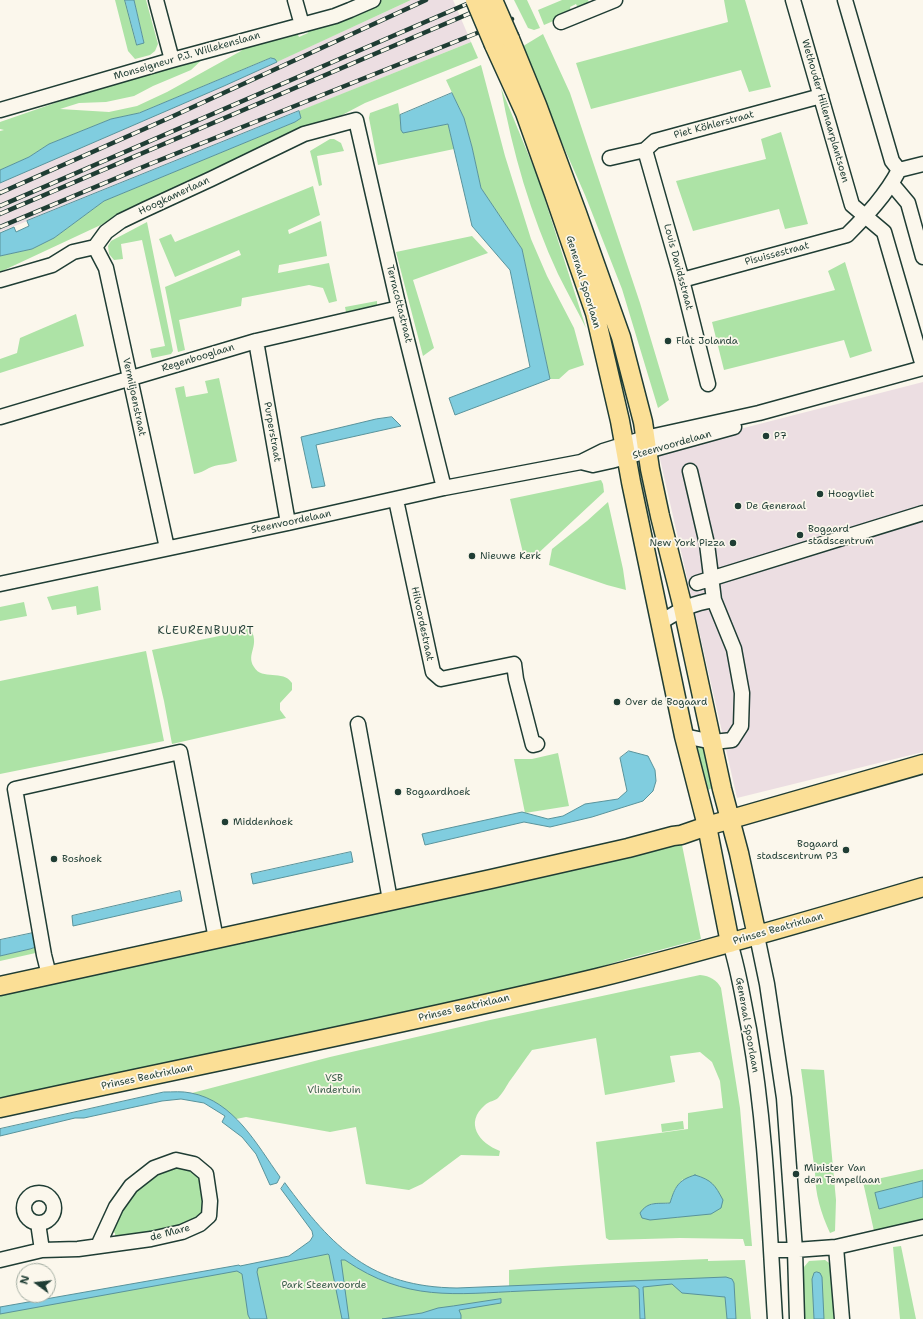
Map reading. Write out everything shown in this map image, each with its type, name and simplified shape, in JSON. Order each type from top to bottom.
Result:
[{"type":"main road","name":"Generaal Spoorlaan","points":[[475,0],[502,42],[537,105],[621,337],[643,422],[652,482],[683,608],[722,789],[731,819],[757,936]]},
{"type":"main road","name":"Generaal Spoorlaan","points":[[493,0],[502,42],[525,113],[595,313],[684,736],[707,826],[730,943]]},
{"type":"main road","points":[[0,986],[628,848],[682,835],[707,826],[923,764]]},
{"type":"main road","name":"Prinses Beatrixlaan","points":[[0,1108],[372,1030],[595,978],[757,936],[923,887]]},
{"type":"street","points":[[156,0],[172,60]]},
{"type":"street","points":[[295,0],[302,25]]},
{"type":"street","name":"Monseigneur P.J. Willekenslaan","points":[[0,110],[255,36],[302,25],[350,10],[373,0]]},
{"type":"street","points":[[561,22],[615,0]]},
{"type":"street","name":"Wethouder Hillenaarplantsoen","points":[[793,0],[852,205],[884,232],[923,367]]},
{"type":"street","points":[[845,0],[892,161],[899,170]]},
{"type":"street","name":"Piet Köhlerstraat","points":[[610,158],[645,150],[655,141],[821,96]]},
{"type":"street","name":"Hoogkamerlaan","points":[[95,247],[106,232],[121,221],[304,134],[356,120]]},
{"type":"street","name":"Terracottastraat","points":[[356,120],[399,308],[444,488]]},
{"type":"street","name":"Louis Davidsstraat","points":[[645,150],[682,280],[708,384]]},
{"type":"street","points":[[865,217],[892,184],[899,170],[923,164]]},
{"type":"street","points":[[892,184],[908,203],[923,257]]},
{"type":"street","name":"Pisuissestraat","points":[[682,280],[847,235],[865,217]]},
{"type":"street","points":[[0,280],[52,265],[74,252],[95,247]]},
{"type":"street","name":"Vermiljoenstraat","points":[[95,247],[106,268],[165,531],[167,548]]},
{"type":"street","name":"Regenbooglaan","points":[[0,417],[256,341],[399,308]]},
{"type":"street","name":"Purperstraat","points":[[256,341],[288,523]]},
{"type":"street","name":"Steenvoordelaan","points":[[0,584],[396,500],[444,488],[581,462],[593,465],[625,451],[923,367]]},
{"type":"street","points":[[684,736],[713,742],[732,740],[741,726],[742,706],[742,693],[734,649],[714,600],[707,544],[690,471]]},
{"type":"street","name":"Hilvoordestraat","points":[[396,500],[432,672],[441,679],[514,664],[516,679],[533,745],[537,744]]},
{"type":"street","points":[[697,583],[923,513]]},
{"type":"street","points":[[661,622],[683,608],[701,602],[714,600]]},
{"type":"street","points":[[358,724],[390,900]]},
{"type":"street","points":[[49,975],[44,955],[15,790],[180,752],[216,939]]},
{"type":"street","name":"Generaal Spoorlaan","points":[[757,936],[767,984],[784,1098],[795,1250],[797,1319]]},
{"type":"street","name":"Generaal Spoorlaan","points":[[730,943],[738,970],[760,1106],[775,1319]]},
{"type":"street","name":"de Mare","points":[[0,1260],[42,1250],[78,1249],[151,1239],[182,1232],[200,1224],[209,1216],[210,1200],[206,1174],[194,1164],[176,1160],[154,1168],[131,1186],[116,1207],[98,1246]]},
{"type":"street","points":[[38,1223],[42,1250]]},
{"type":"street","points":[[771,1250],[836,1247],[923,1227]]},
{"type":"street","points":[[836,1247],[842,1319]]},
{"type":"shaded area","points":[[411,0],[453,0],[471,42],[0,232],[0,183],[224,86]]},
{"type":"shaded area","name":"Bogaard stadscentrum","points":[[923,382],[923,752],[737,798],[658,450]]},
{"type":"green space","points":[[115,0],[125,0],[137,45],[144,42],[134,0],[146,0],[158,44],[155,51],[150,55],[135,59],[128,51]]},
{"type":"green space","points":[[382,0],[411,0],[277,62],[275,59],[270,58],[139,113],[111,119],[49,144],[29,157],[0,170],[0,131],[4,130],[0,129],[0,122],[130,77],[207,55],[191,70],[153,86],[134,96],[106,102],[79,103],[60,109],[109,112],[137,106],[167,92],[241,51],[246,44],[297,33],[299,37],[308,33],[307,30]]},
{"type":"green space","points":[[514,0],[527,0],[540,28],[534,30],[528,28]]},
{"type":"green space","points":[[562,0],[588,0],[590,5],[579,10],[576,4],[570,7],[572,13],[544,25],[538,10]]},
{"type":"green space","points":[[724,0],[745,0],[771,87],[749,92],[741,70],[591,109],[576,63],[728,22]]},
{"type":"green space","points":[[543,34],[570,93],[640,303],[669,400],[658,408],[622,289],[585,195],[520,48]]},
{"type":"green space","points":[[471,42],[478,58],[365,103],[327,123],[302,131],[0,272],[0,256],[32,249],[54,238],[104,201],[295,122],[301,118],[299,111]]},
{"type":"green space","points":[[481,65],[505,156],[531,239],[547,276],[574,328],[584,365],[569,370],[559,379],[550,379],[522,249],[481,188],[464,118],[446,80]]},
{"type":"green space","points":[[501,88],[538,178],[586,328],[558,274],[539,229],[517,159]]},
{"type":"green space","points":[[398,103],[401,130],[448,124],[454,149],[378,165],[369,118],[370,113]]},
{"type":"green space","points":[[781,132],[808,224],[785,229],[779,209],[693,231],[676,181],[766,159],[761,139]]},
{"type":"green space","points":[[330,139],[334,139],[341,143],[344,151],[317,156],[322,185],[319,186],[310,151]]},
{"type":"green space","points":[[313,186],[320,215],[288,230],[289,234],[321,221],[327,256],[279,265],[278,273],[329,263],[337,301],[329,303],[323,288],[309,285],[242,298],[241,306],[179,320],[185,350],[178,352],[165,287],[241,255],[239,250],[175,277],[159,239],[171,234],[175,242]]},
{"type":"green space","points":[[147,222],[173,351],[171,354],[152,358],[150,349],[165,346],[142,240],[121,244],[123,259],[114,260],[109,254],[108,246],[111,241]]},
{"type":"green space","points":[[472,236],[488,253],[413,280],[434,348],[423,356],[396,252]]},
{"type":"green space","points":[[845,262],[872,351],[850,358],[844,340],[724,370],[712,322],[835,290],[828,271]]},
{"type":"green space","points":[[377,301],[377,306],[373,310],[347,317],[345,307]]},
{"type":"green space","points":[[76,314],[84,346],[0,373],[0,359],[17,353],[20,338]]},
{"type":"green space","points":[[219,378],[237,461],[212,467],[194,474],[175,388],[184,386],[186,397],[208,393],[205,381]]},
{"type":"green space","points":[[601,480],[604,492],[532,559],[523,553],[510,499]]},
{"type":"green space","points":[[608,502],[623,569],[626,590],[549,565],[552,549]]},
{"type":"green space","points":[[98,586],[101,610],[77,615],[76,606],[52,610],[47,597]]},
{"type":"green space","points":[[24,602],[27,616],[0,621],[0,607]]},
{"type":"green space","points":[[249,626],[253,633],[254,639],[251,658],[254,667],[262,673],[267,675],[278,675],[288,679],[292,683],[292,690],[280,703],[280,710],[286,718],[172,744],[152,650],[224,635],[227,630]]},
{"type":"green space","points":[[146,651],[164,741],[0,774],[0,681]]},
{"type":"green space","points":[[696,745],[706,749],[715,787],[705,791]]},
{"type":"green space","points":[[558,753],[569,806],[525,813],[514,759],[532,759]]},
{"type":"green space","points":[[681,840],[701,939],[626,959],[568,977],[0,1102],[0,994]]},
{"type":"green space","points":[[34,941],[38,941],[40,952],[0,961],[0,956],[36,947]]},
{"type":"green space","name":"VSB Vlindertuin","points":[[700,975],[710,977],[715,981],[721,988],[740,1108],[752,1246],[745,1246],[743,1239],[680,1238],[609,1240],[606,1238],[596,1142],[688,1129],[688,1113],[723,1108],[720,1081],[712,1062],[700,1052],[670,1056],[675,1082],[605,1095],[596,1038],[532,1050],[497,1099],[485,1105],[479,1112],[476,1119],[475,1125],[480,1138],[500,1151],[499,1156],[461,1155],[422,1184],[409,1190],[366,1184],[356,1127],[330,1132],[246,1117],[236,1119],[216,1103],[192,1093],[330,1057],[490,1020]],"holes":[[[683,1179],[678,1218],[650,1204],[670,1203],[675,1189]]]},
{"type":"green space","points":[[801,1069],[824,1070],[836,1200],[835,1231],[830,1233],[817,1196]]},
{"type":"green space","points":[[683,1121],[684,1129],[662,1132],[661,1124]]},
{"type":"green space","points":[[186,1166],[202,1178],[205,1207],[201,1218],[187,1226],[115,1239],[115,1233],[107,1229],[130,1193],[165,1167]]},
{"type":"green space","points":[[923,1169],[923,1220],[874,1231],[863,1182]]},
{"type":"green space","points":[[901,1246],[916,1319],[900,1319],[893,1247]]},
{"type":"green space","name":"Park Steenvoorde","points":[[329,1249],[394,1282],[445,1293],[510,1286],[509,1270],[708,1259],[708,1261],[745,1260],[751,1319],[0,1319],[0,1312],[47,1303],[56,1303],[56,1301]]},
{"type":"green space","points":[[825,1260],[832,1265],[835,1319],[803,1319],[801,1272],[804,1271],[804,1267],[809,1261]]},
{"type":"water","points":[[125,0],[134,0],[144,43],[137,45]]},
{"type":"water","points":[[271,58],[275,59],[277,62],[0,183],[0,170],[29,157],[49,144],[111,119],[139,113]]},
{"type":"water","points":[[452,93],[464,118],[481,188],[522,249],[550,379],[455,415],[449,398],[530,367],[510,270],[472,226],[448,124],[403,133],[401,130],[400,115]]},
{"type":"water","points":[[299,111],[301,118],[295,122],[104,201],[54,238],[32,249],[0,256],[0,233],[14,227],[16,232],[29,226],[27,221]]},
{"type":"water","points":[[392,417],[401,426],[316,445],[325,486],[312,488],[301,437],[376,419]]},
{"type":"water","points":[[629,751],[648,756],[655,770],[656,781],[653,791],[643,801],[592,817],[550,827],[524,822],[425,845],[422,834],[522,812],[548,819],[563,816],[585,804],[618,799],[627,791],[620,758]]},
{"type":"water","points":[[351,852],[353,862],[253,884],[251,874]]},
{"type":"water","points":[[180,891],[182,901],[73,926],[72,916]]},
{"type":"water","points":[[33,933],[36,947],[0,956],[0,940]]},
{"type":"water","points":[[164,1092],[188,1092],[206,1098],[220,1105],[243,1126],[253,1138],[280,1177],[277,1183],[270,1185],[256,1154],[242,1137],[222,1122],[225,1116],[204,1103],[181,1099],[162,1101],[84,1118],[75,1118],[0,1136],[0,1129]]},
{"type":"water","points":[[695,1175],[709,1181],[715,1187],[723,1200],[721,1208],[711,1214],[650,1220],[642,1218],[640,1213],[643,1209],[653,1204],[670,1203],[678,1185],[685,1179]]},
{"type":"water","points":[[923,1181],[923,1197],[879,1209],[875,1193]]},
{"type":"water","points":[[285,1183],[320,1227],[338,1245],[357,1260],[377,1271],[401,1280],[427,1286],[457,1288],[726,1277],[732,1279],[734,1283],[736,1319],[727,1319],[725,1297],[682,1293],[672,1284],[643,1287],[645,1319],[640,1319],[639,1289],[635,1286],[453,1294],[410,1289],[389,1283],[367,1274],[345,1260],[341,1260],[349,1319],[342,1319],[328,1254],[258,1268],[257,1272],[267,1319],[250,1319],[248,1315],[242,1274],[237,1271],[0,1314],[0,1307],[23,1303],[56,1303],[56,1297],[240,1266],[289,1256],[310,1241],[313,1236],[312,1231],[281,1189]]},
{"type":"water","points":[[814,1273],[820,1273],[822,1277],[824,1319],[814,1319],[812,1279]]},
{"type":"water","points":[[501,1299],[501,1303],[459,1310],[461,1319],[382,1319],[422,1313],[438,1308]]},
{"type":"railway","points":[[0,193],[169,118],[426,0]]},
{"type":"railway","points":[[0,206],[476,0]]},
{"type":"railway","points":[[0,214],[501,0]]},
{"type":"railway","points":[[0,227],[150,164],[512,19]]},
{"type":"place","name":"Flat Jolanda","points":[[668,341]]},
{"type":"place","name":"P7","points":[[766,436]]},
{"type":"place","name":"Hoogvliet","points":[[820,494]]},
{"type":"place","name":"De Generaal","points":[[738,506]]},
{"type":"place","name":"Bogaard stadscentrum","points":[[800,535]]},
{"type":"place","name":"New York Pizza","points":[[733,543]]},
{"type":"place","name":"Nieuwe Kerk","points":[[472,556]]},
{"type":"place","name":"Over de Bogaard","points":[[617,702]]},
{"type":"place","name":"Bogaardhoek","points":[[398,792]]},
{"type":"place","name":"Middenhoek","points":[[225,822]]},
{"type":"place","name":"Bogaard stadscentrum P3","points":[[846,850]]},
{"type":"place","name":"Boshoek","points":[[54,859]]},
{"type":"place","name":"Minister Van den Tempellaan","points":[[796,1174]]},
{"type":"district","name":"KLEURENBUURT","points":[[206,631]]}]
